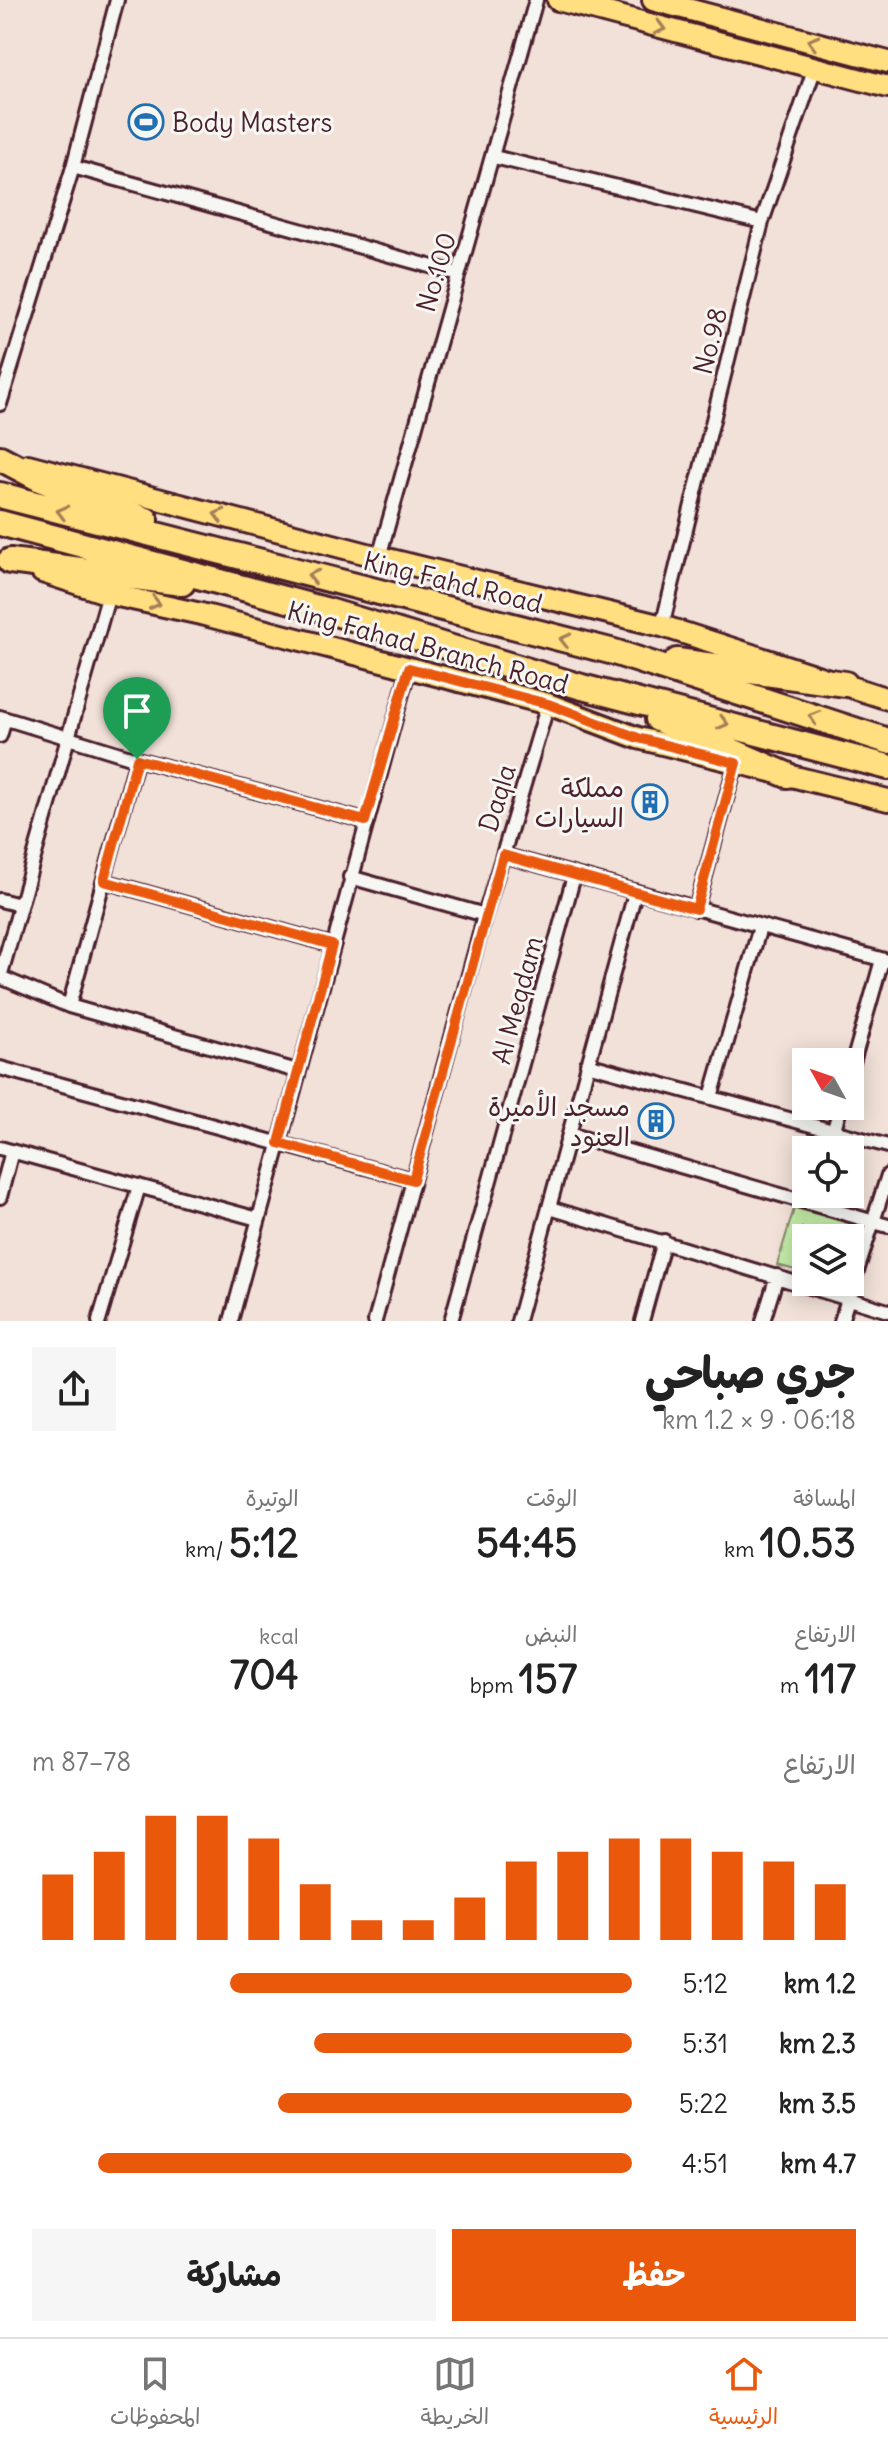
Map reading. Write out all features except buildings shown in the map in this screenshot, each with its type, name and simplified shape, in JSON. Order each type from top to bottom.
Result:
[{"type":"highway","points":[[0,458],[40,479],[177,533],[185,543]]},
{"type":"highway","name":"King Fahd Road","points":[[0,495],[614,652],[888,741]]},
{"type":"highway","points":[[0,523],[247,589],[582,687],[888,767]]},
{"type":"highway","points":[[5,560],[135,579],[247,589]]},
{"type":"highway","points":[[614,652],[845,684]]},
{"type":"highway","points":[[582,687],[787,775]]},
{"type":"main road","points":[[558,0],[814,70],[888,87]]},
{"type":"main road","points":[[655,0],[888,62]]},
{"type":"main road","points":[[0,458],[379,557],[662,626],[888,699]]},
{"type":"main road","name":"King Fahad Branch Road","points":[[5,560],[109,594],[548,704],[638,738],[888,800]]},
{"type":"street","points":[[0,404],[73,167],[117,0]]},
{"type":"street","name":"No.100","points":[[379,557],[536,0]]},
{"type":"street","name":"No.98","points":[[662,626],[762,222],[814,70]]},
{"type":"street","points":[[494,157],[762,222]]},
{"type":"street","points":[[73,167],[458,274]]},
{"type":"street","points":[[109,594],[0,977],[69,1006],[297,1071]]},
{"type":"street","points":[[231,1321],[409,668]]},
{"type":"street","name":"Daqla","points":[[375,1321],[485,915],[548,704]]},
{"type":"street","points":[[0,736],[2,718],[137,759],[365,821]]},
{"type":"street","points":[[69,1006],[137,759]]},
{"type":"street","points":[[696,909],[736,763]]},
{"type":"street","points":[[503,855],[885,960],[858,1048]]},
{"type":"street","name":"Al Meqdam","points":[[451,1321],[574,876]]},
{"type":"street","points":[[350,877],[485,915]]},
{"type":"street","points":[[104,881],[332,945]]},
{"type":"street","points":[[518,1321],[635,893]]},
{"type":"street","points":[[0,900],[20,905]]},
{"type":"street","points":[[711,1097],[760,927]]},
{"type":"street","points":[[587,1064],[888,1146]]},
{"type":"street","points":[[0,1068],[413,1180]]},
{"type":"street","points":[[833,1132],[837,1120]]},
{"type":"street","points":[[569,1134],[888,1226]]},
{"type":"street","points":[[0,1197],[6,1149],[258,1219]]},
{"type":"street","points":[[841,1321],[888,1175]]},
{"type":"street","points":[[99,1321],[139,1186]]},
{"type":"street","points":[[550,1208],[888,1311]]},
{"type":"street","points":[[642,1321],[664,1241]]},
{"type":"street","points":[[763,1321],[777,1276]]},
{"type":"green space","points":[[794,1208],[817,1208],[855,1219],[853,1224],[792,1224],[792,1269],[777,1265]]},
{"type":"place","name":"Body Masters","points":[[146,122]]},
{"type":"place","name":"مملكة السيارات","points":[[650,802]]},
{"type":"place","name":"مسجد الأميرة العنود","points":[[656,1121]]},
{"type":"route","points":[[409,668],[548,704],[595,719],[638,738],[736,763],[696,909],[503,855],[413,1180],[279,1143],[332,945],[104,881],[137,759],[365,821],[409,668]]}]
